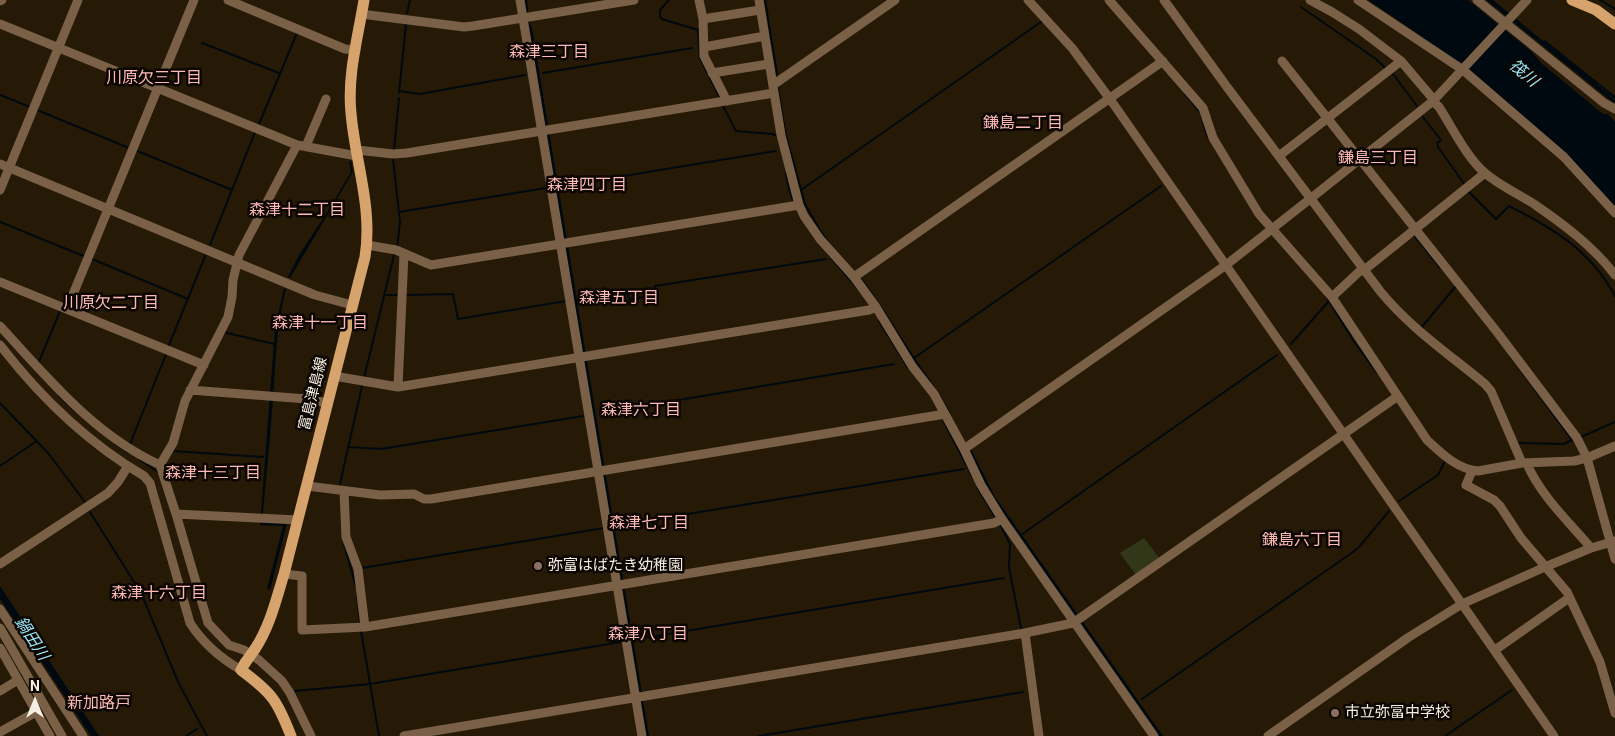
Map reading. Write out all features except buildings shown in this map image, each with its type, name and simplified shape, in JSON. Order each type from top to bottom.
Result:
[{"type":"main road","name":"富島津島線","points":[[243,666],[265,634],[284,574],[367,244],[367,216],[351,112],[350,90],[364,0]]},
{"type":"main road","points":[[1572,0],[1589,4],[1615,24]]},
{"type":"main road","points":[[243,666],[274,699],[291,736]]},
{"type":"street","points":[[0,190],[4,166],[78,0]]},
{"type":"street","points":[[67,309],[194,0]]},
{"type":"street","points":[[228,0],[345,48],[356,50]]},
{"type":"street","points":[[520,0],[526,19],[563,244],[578,357],[601,471],[640,697],[642,736]]},
{"type":"street","points":[[361,14],[464,27],[526,19],[634,0]]},
{"type":"street","points":[[699,0],[703,18],[704,56],[727,101]]},
{"type":"street","points":[[759,0],[781,135],[799,205],[804,216],[820,239],[854,277],[876,307],[912,366],[934,394],[981,485],[1002,519],[1077,620],[1154,736]]},
{"type":"street","points":[[0,24],[301,145],[357,153],[407,154],[727,101],[773,89],[895,0]]},
{"type":"street","points":[[1028,0],[1072,48],[1110,99],[1554,736]]},
{"type":"street","points":[[1109,0],[1203,108],[1213,138],[1259,214],[1332,297],[1426,440],[1452,462],[1478,471],[1525,464],[1574,462],[1615,446]]},
{"type":"street","points":[[1164,0],[1363,270],[1396,310],[1491,391],[1533,477],[1591,548]]},
{"type":"street","points":[[1310,0],[1359,29],[1401,61],[1434,100],[1473,160],[1485,173],[1534,204],[1573,232],[1587,244],[1615,275]]},
{"type":"street","points":[[1358,0],[1463,70],[1564,157],[1615,213]]},
{"type":"street","points":[[1477,0],[1509,19],[1604,103],[1615,109]]},
{"type":"street","points":[[964,449],[1226,265],[1361,159],[1434,100],[1527,0]]},
{"type":"street","points":[[703,18],[760,10]]},
{"type":"street","points":[[704,47],[765,36]]},
{"type":"street","points":[[1282,60],[1416,228],[1577,438],[1587,458],[1613,541],[1615,559]]},
{"type":"street","points":[[854,277],[1163,61]]},
{"type":"street","points":[[1278,156],[1401,61]]},
{"type":"street","points":[[712,73],[769,64]]},
{"type":"street","points":[[160,465],[173,443],[190,390],[228,318],[237,261],[326,99]]},
{"type":"street","points":[[4,166],[316,295],[352,305]]},
{"type":"street","points":[[1332,297],[1485,173]]},
{"type":"street","points":[[367,244],[396,250],[430,265],[799,205]]},
{"type":"street","points":[[398,387],[404,254]]},
{"type":"street","points":[[0,282],[204,365]]},
{"type":"street","points":[[334,376],[398,387],[869,310],[876,307]]},
{"type":"street","points":[[0,326],[75,406],[124,446],[160,465],[208,623],[229,645],[239,647],[252,655],[282,680],[290,692],[311,736]]},
{"type":"street","points":[[0,345],[36,387],[74,426],[96,445],[144,476],[150,483],[190,623],[203,640],[224,660],[243,666]]},
{"type":"street","points":[[190,390],[306,399],[327,403]]},
{"type":"street","points":[[404,736],[1025,633],[1077,620],[1398,396]]},
{"type":"street","points":[[307,486],[380,495],[414,494],[424,499],[431,499],[945,414]]},
{"type":"street","points":[[0,564],[108,493],[128,466]]},
{"type":"street","points":[[1472,470],[1466,485],[1494,500],[1500,506],[1521,538],[1563,586],[1600,662],[1615,713]]},
{"type":"street","points":[[344,492],[346,537],[358,569],[366,626]]},
{"type":"street","points":[[176,514],[298,520]]},
{"type":"street","points":[[284,574],[302,576],[302,630],[366,626],[994,523],[1002,519]]},
{"type":"street","points":[[1268,736],[1410,637],[1462,604],[1545,567],[1613,541]]},
{"type":"street","points":[[1495,650],[1570,598]]},
{"type":"street","points":[[0,609],[84,736]]},
{"type":"street","points":[[0,629],[62,736]]},
{"type":"street","points":[[1025,633],[1039,736]]},
{"type":"street","points":[[0,648],[50,736]]},
{"type":"street","points":[[0,691],[18,680]]},
{"type":"street","points":[[0,732],[36,712]]},
{"type":"green space","points":[[1144,538],[1160,559],[1136,575],[1120,553]]},
{"type":"water","points":[[523,0],[527,0],[529,21],[532,28],[649,736],[645,736]]},
{"type":"water","name":"筏川","points":[[1368,0],[1468,0],[1532,52],[1541,63],[1603,114],[1608,114],[1615,122],[1615,206],[1561,150],[1462,64]]},
{"type":"water","points":[[1486,0],[1493,0],[1615,96],[1615,99],[1588,77],[1615,100],[1615,104]]},
{"type":"water","points":[[349,161],[351,161],[353,172],[290,278],[288,277],[299,255],[351,172]]},
{"type":"water","points":[[284,288],[286,289],[277,344],[262,522],[287,523],[270,590],[267,589],[283,526],[260,525],[275,328]]},
{"type":"water","points":[[971,449],[994,495],[1163,736],[1158,736],[994,500],[968,451]]},
{"type":"water","name":"鍋田川","points":[[0,586],[99,736],[91,736],[0,599]]},
{"type":"waterway","points":[[407,13],[410,0]]},
{"type":"waterway","points":[[669,0],[660,10],[660,17],[698,30],[700,58],[720,98]]},
{"type":"waterway","points":[[765,0],[777,74]]},
{"type":"waterway","points":[[1600,0],[1615,9]]},
{"type":"waterway","points":[[1301,7],[1376,59],[1385,68]]},
{"type":"waterway","points":[[801,190],[1041,22]]},
{"type":"waterway","points":[[399,93],[406,24]]},
{"type":"waterway","points":[[259,124],[297,33]]},
{"type":"waterway","points":[[202,43],[279,73]]},
{"type":"waterway","points":[[543,73],[692,48]]},
{"type":"waterway","points":[[1393,74],[1417,106]]},
{"type":"waterway","points":[[399,91],[420,94],[525,75]]},
{"type":"waterway","points":[[778,88],[785,132],[805,204],[832,247]]},
{"type":"waterway","points":[[1185,94],[1201,114],[1209,139]]},
{"type":"waterway","points":[[0,95],[30,107]]},
{"type":"waterway","points":[[394,150],[399,98]]},
{"type":"waterway","points":[[722,104],[736,131],[777,136]]},
{"type":"waterway","points":[[37,110],[129,148]]},
{"type":"waterway","points":[[1423,117],[1441,140],[1437,143],[1438,147],[1465,185]]},
{"type":"waterway","points":[[210,245],[255,132]]},
{"type":"waterway","points":[[135,150],[232,190]]},
{"type":"waterway","points":[[562,186],[776,151]]},
{"type":"waterway","points":[[393,159],[400,222],[397,248]]},
{"type":"waterway","points":[[786,173],[793,200]]},
{"type":"waterway","points":[[914,358],[1161,186]]},
{"type":"waterway","points":[[399,212],[546,188]]},
{"type":"waterway","points":[[1467,190],[1496,219],[1509,206],[1541,223],[1570,242],[1594,266],[1615,296]]},
{"type":"waterway","points":[[0,222],[86,257]]},
{"type":"waterway","points":[[1413,234],[1440,268]]},
{"type":"waterway","points":[[827,253],[858,289]]},
{"type":"waterway","points":[[169,345],[206,254]]},
{"type":"waterway","points":[[364,378],[394,255]]},
{"type":"waterway","points":[[92,259],[188,299]]},
{"type":"waterway","points":[[582,299],[627,292],[629,299],[652,296],[655,295],[655,286],[826,259]]},
{"type":"waterway","points":[[861,279],[949,412]]},
{"type":"waterway","points":[[1421,328],[1456,286]]},
{"type":"waterway","points":[[406,295],[453,294],[458,319],[566,301]]},
{"type":"waterway","points":[[384,295],[399,295]]},
{"type":"waterway","points":[[1326,296],[1353,340],[1377,373]]},
{"type":"waterway","points":[[1291,344],[1328,302]]},
{"type":"waterway","points":[[38,364],[60,311]]},
{"type":"waterway","points":[[879,321],[908,368]]},
{"type":"waterway","points":[[223,332],[274,344]]},
{"type":"waterway","points":[[130,444],[167,352]]},
{"type":"waterway","points":[[1021,535],[1277,355]]},
{"type":"waterway","points":[[1510,356],[1572,440],[1564,444],[1518,443]]},
{"type":"waterway","points":[[601,413],[894,364]]},
{"type":"waterway","points":[[340,484],[362,386]]},
{"type":"waterway","points":[[59,396],[76,412]]},
{"type":"waterway","points":[[0,403],[49,454],[85,502]]},
{"type":"waterway","points":[[349,447],[381,449],[583,416]]},
{"type":"waterway","points":[[942,418],[973,478]]},
{"type":"waterway","points":[[1581,437],[1615,422]]},
{"type":"waterway","points":[[0,466],[37,441]]},
{"type":"waterway","points":[[116,444],[129,453]]},
{"type":"waterway","points":[[173,451],[263,457]]},
{"type":"waterway","points":[[139,459],[158,472]]},
{"type":"waterway","points":[[1399,501],[1438,475],[1445,461]]},
{"type":"waterway","points":[[620,525],[964,469]]},
{"type":"waterway","points":[[977,487],[995,517]]},
{"type":"waterway","points":[[1142,699],[1353,552],[1389,511]]},
{"type":"waterway","points":[[90,512],[141,593],[179,684],[207,736]]},
{"type":"waterway","points":[[1001,526],[1010,544],[1009,568],[1021,628]]},
{"type":"waterway","points":[[362,568],[604,528]]},
{"type":"waterway","points":[[344,544],[356,587]]},
{"type":"waterway","points":[[638,639],[1004,578]]},
{"type":"waterway","points":[[357,594],[360,624]]},
{"type":"waterway","points":[[361,631],[379,736]]},
{"type":"waterway","points":[[293,693],[295,691],[370,684],[621,642]]},
{"type":"waterway","points":[[1445,736],[1512,690]]},
{"type":"waterway","points":[[759,736],[1023,692]]},
{"type":"waterway","points":[[186,736],[197,729]]},
{"type":"place","name":"弥富はばたき幼稚園","points":[[538,566]]},
{"type":"place","name":"市立弥冨中学校","points":[[1335,713]]},
{"type":"district","name":"森津三丁目","points":[[549,53]]},
{"type":"district","name":"川原欠三丁目","points":[[154,79]]},
{"type":"district","name":"鎌島二丁目","points":[[1023,124]]},
{"type":"district","name":"鎌島三丁目","points":[[1378,159]]},
{"type":"district","name":"森津四丁目","points":[[587,186]]},
{"type":"district","name":"森津十二丁目","points":[[297,211]]},
{"type":"district","name":"森津五丁目","points":[[619,299]]},
{"type":"district","name":"川原欠二丁目","points":[[111,304]]},
{"type":"district","name":"森津十一丁目","points":[[320,324]]},
{"type":"district","name":"森津六丁目","points":[[641,411]]},
{"type":"district","name":"森津十三丁目","points":[[213,474]]},
{"type":"district","name":"森津七丁目","points":[[649,524]]},
{"type":"district","name":"鎌島六丁目","points":[[1302,541]]},
{"type":"district","name":"森津十六丁目","points":[[159,594]]},
{"type":"district","name":"森津八丁目","points":[[648,635]]},
{"type":"district","name":"新加路戸","points":[[99,704]]}]
